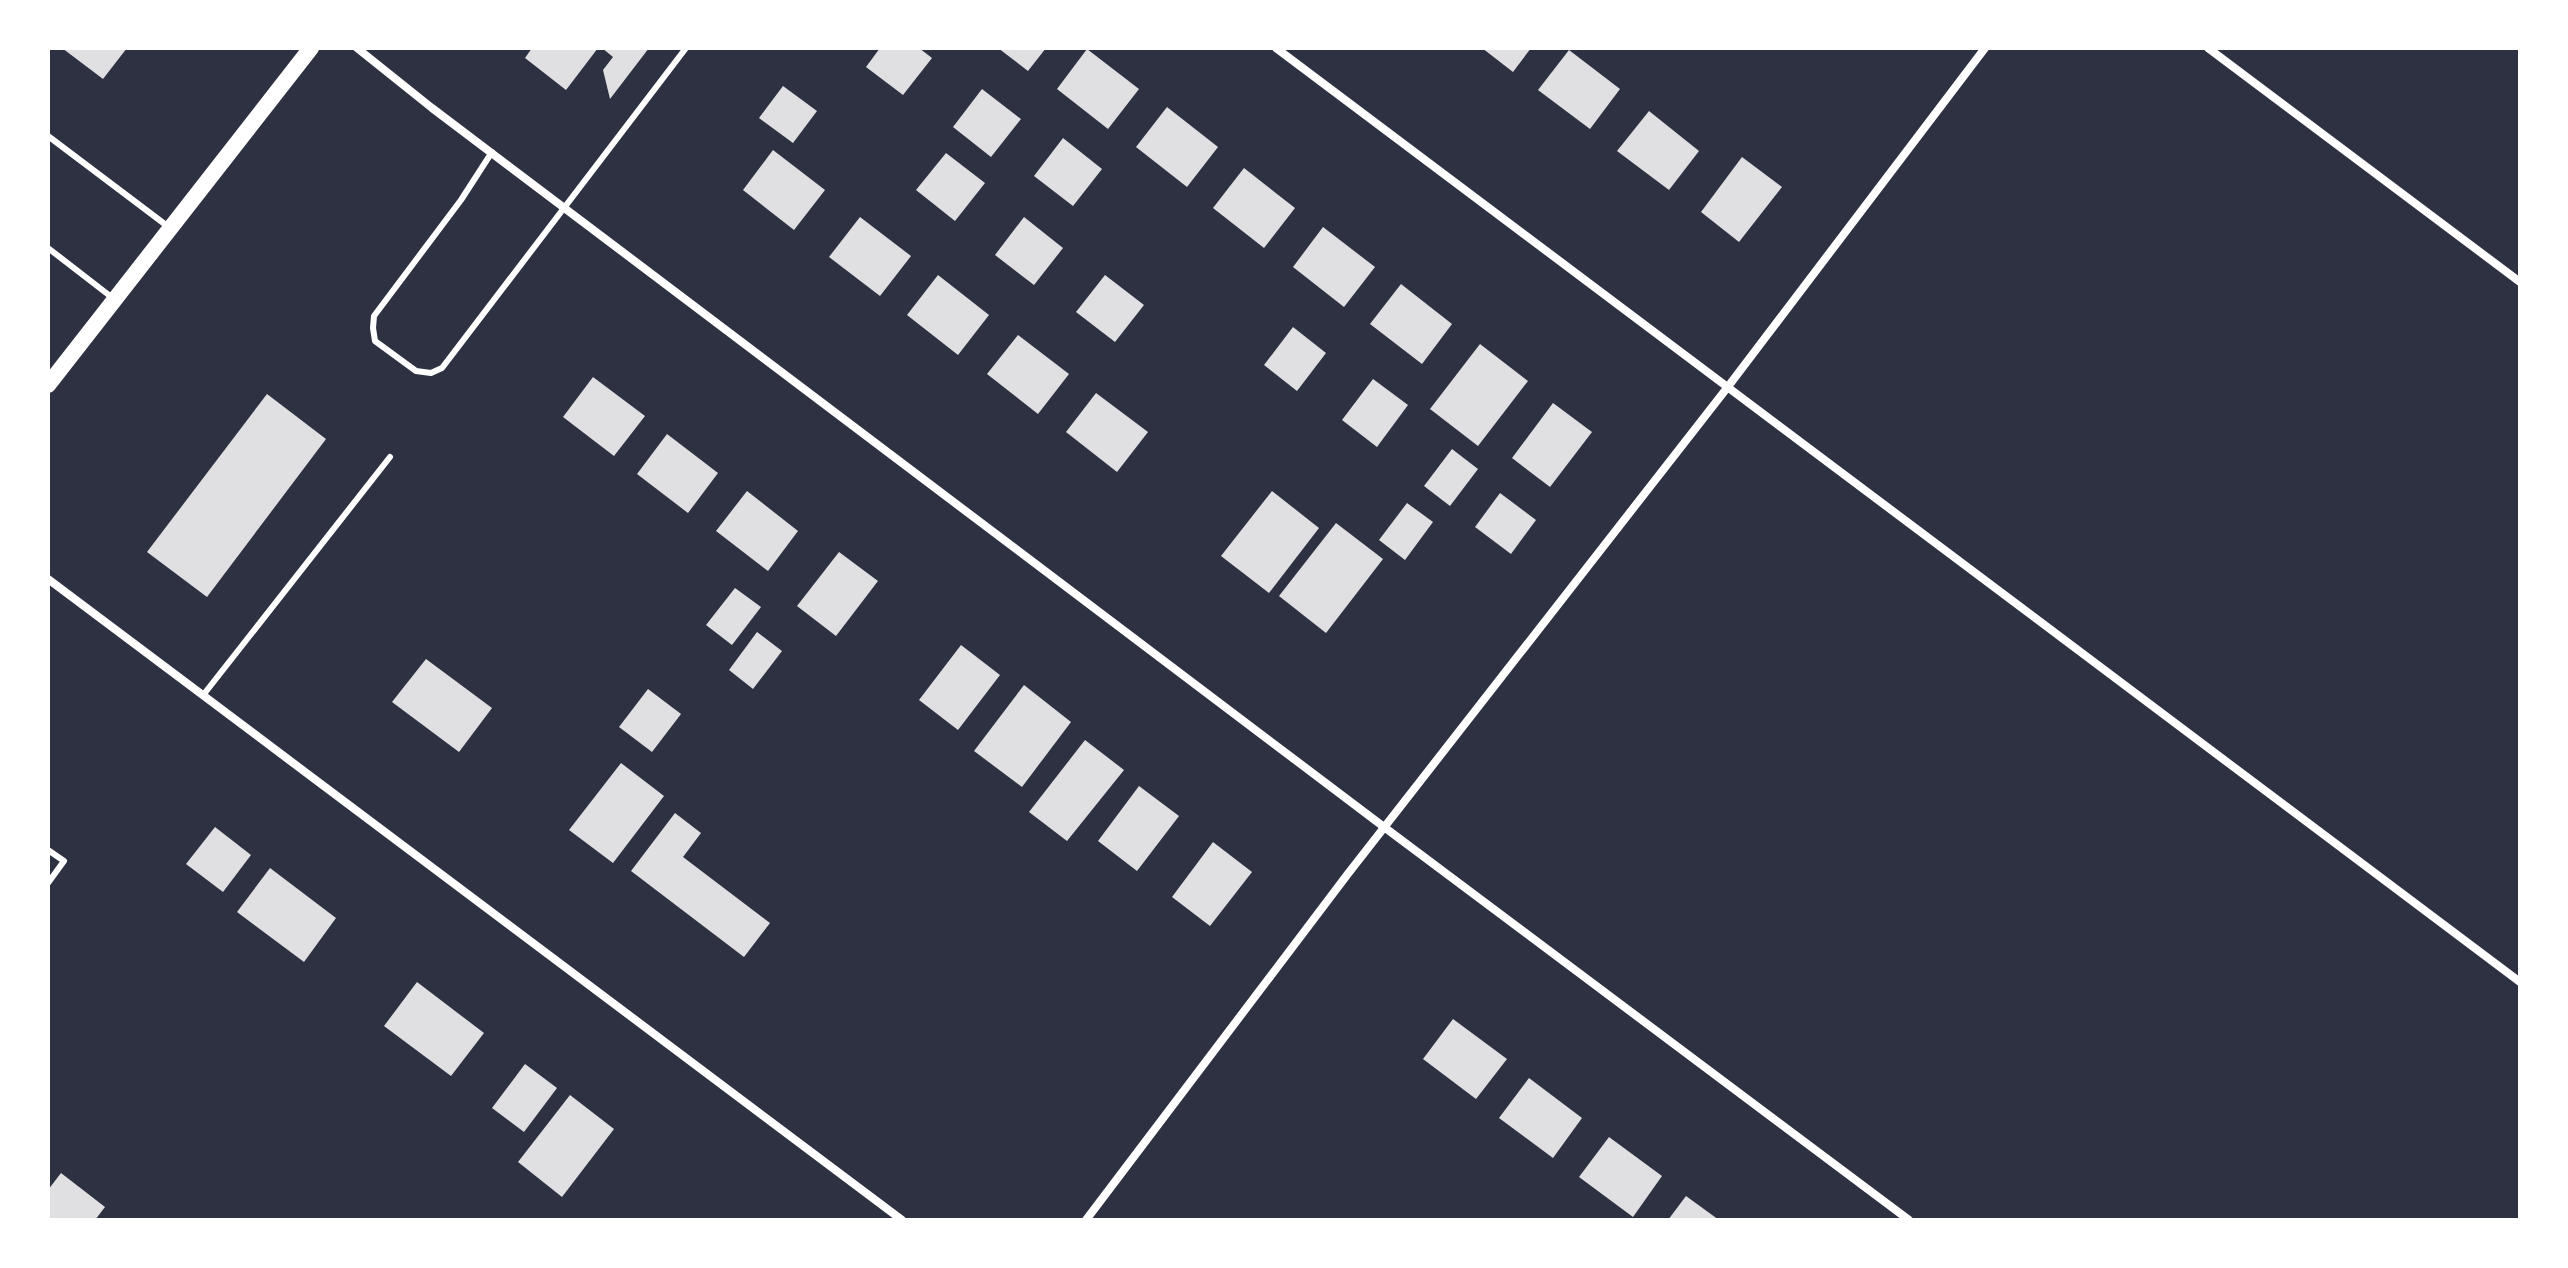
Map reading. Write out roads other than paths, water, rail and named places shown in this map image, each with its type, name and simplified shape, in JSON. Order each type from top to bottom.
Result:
[{"type":"main road","points":[[48,385],[311,48]]},
{"type":"street","points":[[357,48],[1384,827],[1909,1220]]},
{"type":"street","points":[[1276,48],[2520,982]]},
{"type":"street","points":[[1086,1220],[1384,827],[1727,388],[1985,48]]},
{"type":"street","points":[[2208,48],[2520,282]]},
{"type":"street","points":[[48,579],[902,1220]]},
{"type":"lane","points":[[492,152],[461,200],[374,316],[375,341],[416,371],[431,373],[442,368],[686,48]]},
{"type":"lane","points":[[48,136],[170,228]]},
{"type":"lane","points":[[48,248],[114,299]]},
{"type":"lane","points":[[204,694],[390,457]]},
{"type":"lane","points":[[48,850],[64,861],[48,883]]}]
